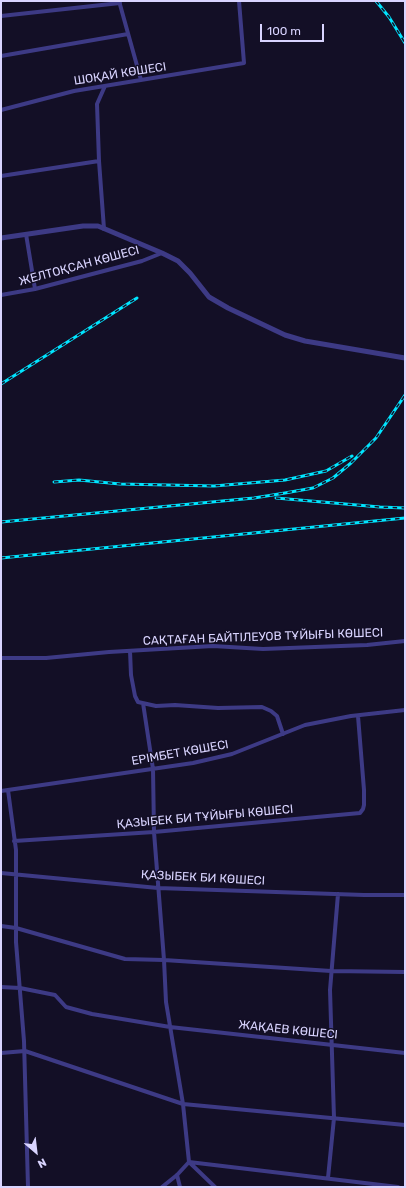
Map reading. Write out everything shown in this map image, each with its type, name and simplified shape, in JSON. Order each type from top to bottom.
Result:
[{"type":"street","name":"ШОҚАЙ КӨШЕСІ","points":[[1,110],[74,91],[244,63],[239,1]]},
{"type":"street","points":[[1,16],[120,2],[141,80]]},
{"type":"street","points":[[1,56],[128,34]]},
{"type":"street","points":[[104,229],[97,104],[105,86]]},
{"type":"street","points":[[1,176],[99,161]]},
{"type":"street","points":[[1,238],[83,226],[98,226],[178,261],[190,273],[209,297],[228,308],[285,335],[312,342],[405,358]]},
{"type":"street","points":[[26,234],[35,289]]},
{"type":"street","name":"ЖЕЛТОҚСАН КӨШЕСІ","points":[[1,295],[35,289],[142,260],[162,253]]},
{"type":"street","name":"САҚТАҒАН БАЙТІЛЕУОВ ТҰЙЫҒЫ КӨШЕСІ","points":[[1,658],[46,658],[213,646],[263,649],[367,645],[405,641]]},
{"type":"street","points":[[130,651],[134,696],[138,702],[156,706],[175,705],[218,708],[262,707],[272,711],[277,716],[283,734]]},
{"type":"street","points":[[143,703],[153,769],[154,832],[166,1002],[183,1104],[189,1162],[215,1187]]},
{"type":"street","name":"ЕРІМБЕТ КӨШЕСІ","points":[[1,791],[192,763],[232,754],[305,725],[328,720],[405,710]]},
{"type":"street","name":"ҚАЗЫБЕК БИ ТҰЙЫҒЫ КӨШЕСІ","points":[[14,841],[154,832],[360,813],[364,805],[358,716]]},
{"type":"street","points":[[8,790],[16,850],[16,928],[25,1051],[28,1187]]},
{"type":"street","name":"ҚАЗЫБЕК БИ КӨШЕСІ","points":[[1,873],[158,888],[338,894],[405,894]]},
{"type":"street","points":[[328,1178],[334,1118],[330,990],[338,894]]},
{"type":"street","points":[[1,926],[16,928],[126,959],[164,960],[332,971],[405,972]]},
{"type":"street","name":"ЖАҚАЕВ КӨШЕСІ","points":[[1,987],[20,988],[55,995],[66,1007],[92,1014],[170,1027],[405,1053]]},
{"type":"street","points":[[1,1053],[25,1051],[183,1104],[405,1125]]},
{"type":"street","points":[[162,1187],[178,1175],[189,1162]]},
{"type":"street","points":[[189,1162],[398,1187]]},
{"type":"street","points":[[178,1175],[180,1187]]},
{"type":"railway","points":[[376,1],[389,17],[405,43]]},
{"type":"railway","points":[[1,384],[137,298]]},
{"type":"railway","points":[[1,522],[254,498],[313,488],[333,478],[351,463],[376,438],[405,395]]},
{"type":"railway","points":[[54,482],[79,480],[120,484],[214,486],[285,480],[326,471],[352,456]]},
{"type":"railway","points":[[276,498],[405,508]]},
{"type":"railway","points":[[1,558],[405,518]]}]
